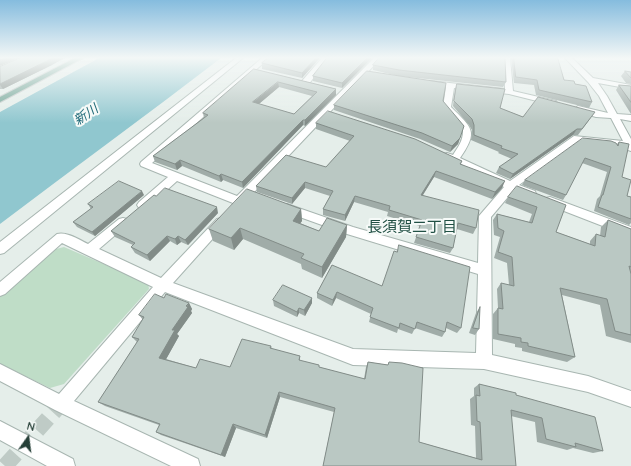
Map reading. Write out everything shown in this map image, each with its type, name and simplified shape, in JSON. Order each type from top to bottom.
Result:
[{"type":"main road","points":[[0,100],[39,80]]},
{"type":"street","points":[[0,249],[213,80]]},
{"type":"street","points":[[246,80],[145,164],[176,176],[243,197],[261,199]]},
{"type":"street","points":[[304,83],[307,80]]},
{"type":"street","points":[[61,404],[163,285],[243,197],[330,114],[345,93],[360,80]]},
{"type":"street","points":[[509,80],[510,92]]},
{"type":"street","points":[[590,80],[631,87]]},
{"type":"street","points":[[590,80],[603,96],[630,146]]},
{"type":"street","points":[[420,82],[510,92],[564,106],[631,118]]},
{"type":"street","points":[[450,85],[447,107],[465,127],[469,135],[467,142],[455,159]]},
{"type":"street","points":[[332,90],[345,93]]},
{"type":"street","points":[[484,361],[485,216],[511,186],[577,138],[630,146]]},
{"type":"street","points":[[436,151],[511,186],[631,232]]},
{"type":"street","points":[[89,251],[176,176]]},
{"type":"street","points":[[276,204],[351,231],[484,270]]},
{"type":"street","points":[[0,290],[61,237],[163,285],[353,357],[484,361],[588,384],[631,399]]},
{"type":"street","points":[[0,372],[61,404],[191,466]]},
{"type":"street","points":[[0,430],[66,466]]},
{"type":"green space","points":[[64,247],[148,283],[149,289],[64,384],[50,388],[0,364],[0,297],[56,249]]},
{"type":"water","name":"新川","points":[[59,80],[193,80],[0,224],[0,112]]},
{"type":"building","points":[[0,80],[9,80],[0,84]]},
{"type":"building","points":[[242,80],[298,80],[336,89],[242,182],[221,174],[219,176],[180,160],[175,164],[153,156],[208,115],[203,113]],"holes":[[[278,82],[317,92],[294,114],[253,102]]]},
{"type":"building","points":[[329,80],[345,80],[342,83]]},
{"type":"building","points":[[359,80],[425,80],[446,83],[443,101],[464,126],[460,138],[452,146],[422,133],[334,105]]},
{"type":"building","points":[[486,80],[506,80],[506,82]]},
{"type":"building","points":[[535,80],[574,81],[575,84],[586,86],[592,102],[539,90],[537,80]]},
{"type":"building","points":[[457,84],[505,89],[500,108],[523,117],[538,97],[595,112],[582,129],[577,129],[513,174],[499,167],[518,154],[501,148],[502,146],[474,135],[474,125],[472,119],[454,101]]},
{"type":"building","points":[[619,85],[631,86],[631,102]]},
{"type":"building","points":[[328,111],[415,139],[462,161],[460,164],[505,181],[495,192],[436,171],[421,195],[479,210],[476,228],[458,223],[453,248],[416,237],[422,220],[389,210],[390,206],[355,196],[345,215],[323,209],[333,191],[305,182],[292,198],[256,186],[286,155],[326,167],[354,136],[316,123]]},
{"type":"building","points":[[583,138],[611,141],[616,143],[618,146],[619,142],[629,144],[622,177],[631,180],[627,196],[631,197],[631,219],[598,207],[611,167],[585,158],[566,195],[525,180]]},
{"type":"building","points":[[119,181],[142,191],[92,232],[73,222],[93,207],[88,204]]},
{"type":"building","points":[[517,186],[566,205],[556,232],[595,246],[596,234],[605,237],[608,220],[631,229],[631,267],[629,266],[631,274],[631,335],[615,331],[607,299],[560,288],[575,357],[528,346],[528,343],[521,342],[521,338],[498,334],[498,308],[503,309],[501,283],[514,286],[512,257],[498,252],[504,231],[498,228],[497,214],[532,223],[537,207],[508,197]]},
{"type":"building","points":[[165,188],[217,207],[185,240],[178,236],[175,239],[167,236],[147,255],[131,247],[135,243],[111,231],[154,195],[156,196]]},
{"type":"building","points":[[247,189],[301,209],[293,221],[319,231],[327,218],[347,225],[322,267],[301,258],[304,254],[240,228],[231,238],[209,229]]},
{"type":"building","points":[[399,245],[470,267],[461,328],[447,322],[445,332],[417,322],[415,329],[400,323],[399,328],[370,317],[373,308],[337,292],[333,300],[317,293],[332,265],[382,286],[394,251],[397,252]]},
{"type":"building","points":[[283,285],[312,298],[304,310],[299,308],[297,312],[273,300]]},
{"type":"building","points":[[155,294],[164,298],[166,294],[189,303],[186,306],[188,307],[172,330],[175,330],[159,358],[196,368],[200,359],[230,367],[242,339],[271,346],[270,348],[300,356],[299,360],[319,365],[319,367],[365,379],[368,362],[388,365],[389,362],[402,363],[423,368],[419,442],[482,460],[480,422],[477,421],[476,395],[480,396],[479,384],[516,393],[516,395],[595,417],[603,451],[575,443],[576,447],[546,439],[542,418],[511,410],[516,466],[323,466],[335,408],[279,392],[265,435],[233,424],[221,455],[156,432],[160,424],[98,402],[139,339],[132,337],[144,317],[139,315]]},
{"type":"building","points":[[480,307],[479,329],[473,328]]},
{"type":"tunnel","points":[[5,466],[61,404]]},
{"type":"district","name":"長須賀二丁目","points":[[412,227]]}]
